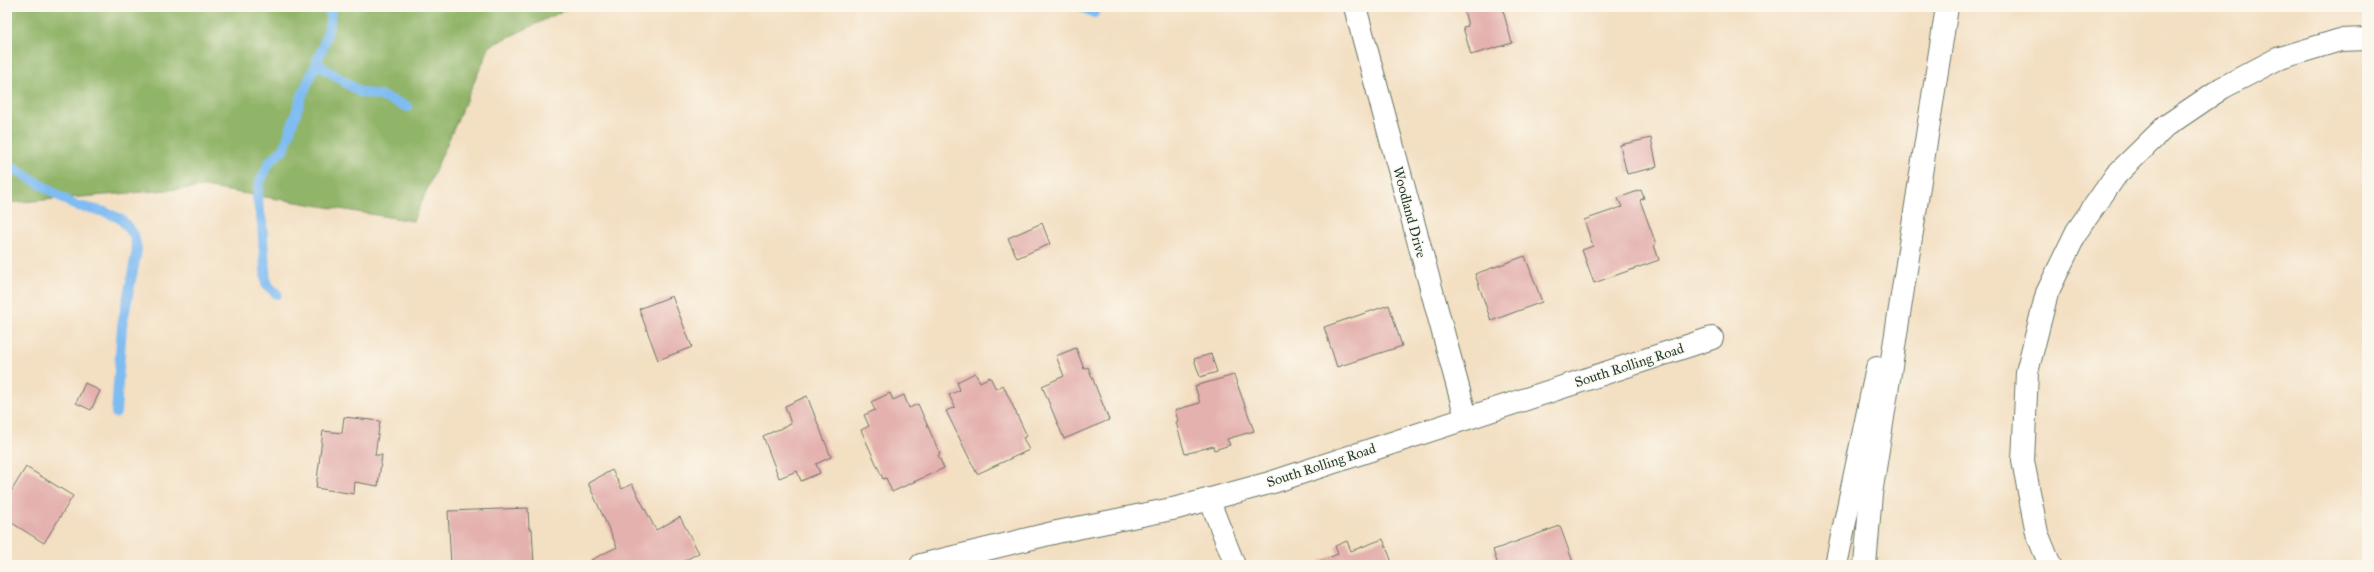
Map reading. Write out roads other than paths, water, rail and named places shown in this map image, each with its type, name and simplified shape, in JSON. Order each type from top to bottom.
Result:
[{"type":"main road","name":"Woodland Drive","points":[[1355,7],[1466,417]]},
{"type":"main road","points":[[1865,565],[1871,494],[1923,152],[1947,7]]},
{"type":"main road","points":[[2050,565],[2038,534],[2023,461],[2027,372],[2047,293],[2077,231],[2116,175],[2166,126],[2222,88],[2277,59],[2340,40],[2367,39]]},
{"type":"main road","points":[[1836,565],[1923,152]]},
{"type":"main road","name":"South Rolling Road","points":[[921,565],[1057,532],[1177,508],[1273,482],[1466,417],[1712,338]]},
{"type":"lane","points":[[1209,499],[1235,565]]},
{"type":"waterway","points":[[277,294],[266,284],[262,223],[257,198],[259,184],[270,161],[284,149],[301,98],[324,45],[330,22],[331,7]]},
{"type":"waterway","points":[[1082,7],[1094,13]]},
{"type":"waterway","points":[[316,63],[360,92],[381,96],[408,107]]},
{"type":"waterway","points":[[7,164],[74,205],[105,212],[121,219],[134,235],[137,250],[122,326],[116,413]]}]
